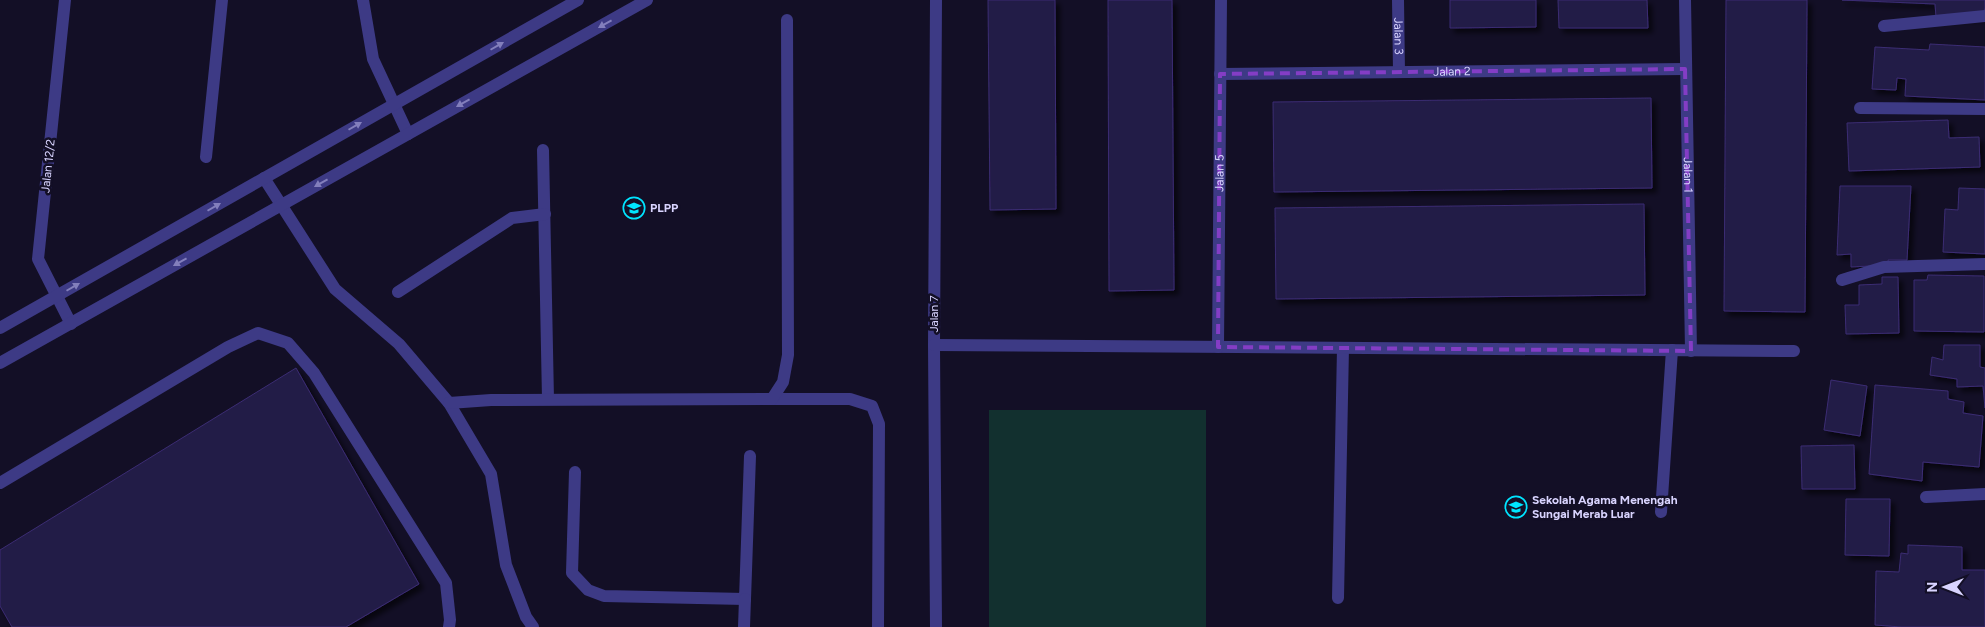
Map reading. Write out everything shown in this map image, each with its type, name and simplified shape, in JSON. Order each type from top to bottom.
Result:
[{"type":"street","name":"Jalan 12/2","points":[[65,0],[38,259],[71,324]]},
{"type":"street","points":[[206,157],[222,0]]},
{"type":"street","points":[[363,0],[373,59],[408,134]]},
{"type":"street","points":[[0,328],[578,0]]},
{"type":"street","points":[[0,364],[647,0]]},
{"type":"street","name":"Jalan 7","points":[[936,0],[934,346],[936,627]]},
{"type":"street","name":"Jalan 5","points":[[1218,347],[1221,0]]},
{"type":"street","name":"Jalan 3","points":[[1398,0],[1399,72]]},
{"type":"street","name":"Jalan 1","points":[[1685,0],[1690,351]]},
{"type":"street","points":[[1884,26],[1985,16]]},
{"type":"street","points":[[772,399],[783,382],[788,355],[787,20]]},
{"type":"street","name":"Jalan 2","points":[[1220,74],[1685,68]]},
{"type":"street","points":[[1860,108],[1985,109]]},
{"type":"street","points":[[543,150],[548,399]]},
{"type":"street","points":[[264,178],[280,206],[335,289],[399,344],[449,403],[491,474],[506,565],[526,617],[533,627]]},
{"type":"street","points":[[398,292],[512,218],[545,214]]},
{"type":"street","points":[[1842,280],[1884,267],[1985,264]]},
{"type":"street","points":[[0,483],[228,347],[258,333],[288,343],[314,373],[446,583],[449,627]]},
{"type":"street","points":[[934,346],[1794,352]]},
{"type":"street","points":[[1338,598],[1343,348]]},
{"type":"street","points":[[1661,512],[1672,350]]},
{"type":"street","points":[[449,403],[548,399],[850,399],[872,406],[879,424],[878,627]]},
{"type":"street","points":[[744,627],[750,456]]},
{"type":"street","points":[[575,472],[572,573],[588,590],[604,596],[745,599]]},
{"type":"street","points":[[1926,497],[1985,494]]},
{"type":"highlighted area","points":[[1685,69],[1691,351],[1218,347],[1220,74]]},
{"type":"green space","points":[[989,410],[1206,410],[1206,627],[989,627]]},
{"type":"building","points":[[988,0],[1055,0],[1056,209],[990,210]]},
{"type":"building","points":[[1108,0],[1172,0],[1174,290],[1109,291]]},
{"type":"building","points":[[1450,0],[1536,0],[1536,27],[1450,28]]},
{"type":"building","points":[[1558,0],[1647,0],[1648,28],[1559,28]]},
{"type":"building","points":[[1726,0],[1807,0],[1805,312],[1724,311]]},
{"type":"building","points":[[1842,0],[1985,0],[1985,8],[1983,16],[1936,17],[1935,4]]},
{"type":"building","points":[[1930,44],[1985,47],[1985,100],[1905,96],[1906,79],[1897,78],[1896,90],[1872,89],[1875,47],[1929,50]]},
{"type":"building","points":[[1651,98],[1652,188],[1274,192],[1273,102]]},
{"type":"building","points":[[1948,120],[1949,138],[1979,137],[1980,167],[1849,171],[1847,123]]},
{"type":"building","points":[[1840,186],[1911,186],[1907,260],[1888,260],[1889,265],[1851,267],[1851,254],[1837,255]]},
{"type":"building","points":[[1959,188],[1985,189],[1985,254],[1943,252],[1945,209],[1958,210]]},
{"type":"building","points":[[1644,204],[1645,295],[1276,299],[1275,208]]},
{"type":"building","points":[[1928,275],[1984,276],[1984,332],[1914,331],[1914,280],[1927,280]]},
{"type":"building","points":[[1882,277],[1898,277],[1899,333],[1846,334],[1845,305],[1859,305],[1859,285],[1882,284]]},
{"type":"building","points":[[1944,345],[1980,345],[1980,367],[1985,368],[1985,408],[1983,386],[1957,387],[1957,379],[1930,375],[1932,357],[1943,360]]},
{"type":"building","points":[[296,368],[419,584],[346,627],[12,627],[0,606],[0,550]]},
{"type":"building","points":[[1831,380],[1867,386],[1860,436],[1824,430]]},
{"type":"building","points":[[1875,385],[1948,391],[1948,399],[1964,402],[1963,413],[1983,416],[1979,467],[1923,462],[1922,481],[1869,474]]},
{"type":"building","points":[[1854,445],[1855,489],[1802,489],[1801,446]]},
{"type":"building","points":[[1846,499],[1890,499],[1889,556],[1845,555]]},
{"type":"building","points":[[1908,545],[1962,547],[1962,570],[1985,570],[1985,627],[1901,627],[1875,625],[1876,571],[1899,572],[1901,553],[1908,554]]},
{"type":"place","name":"PLPP","points":[[634,208]]},
{"type":"place","name":"Sekolah Agama Menengah Sungai Merab Luar","points":[[1516,507]]}]
